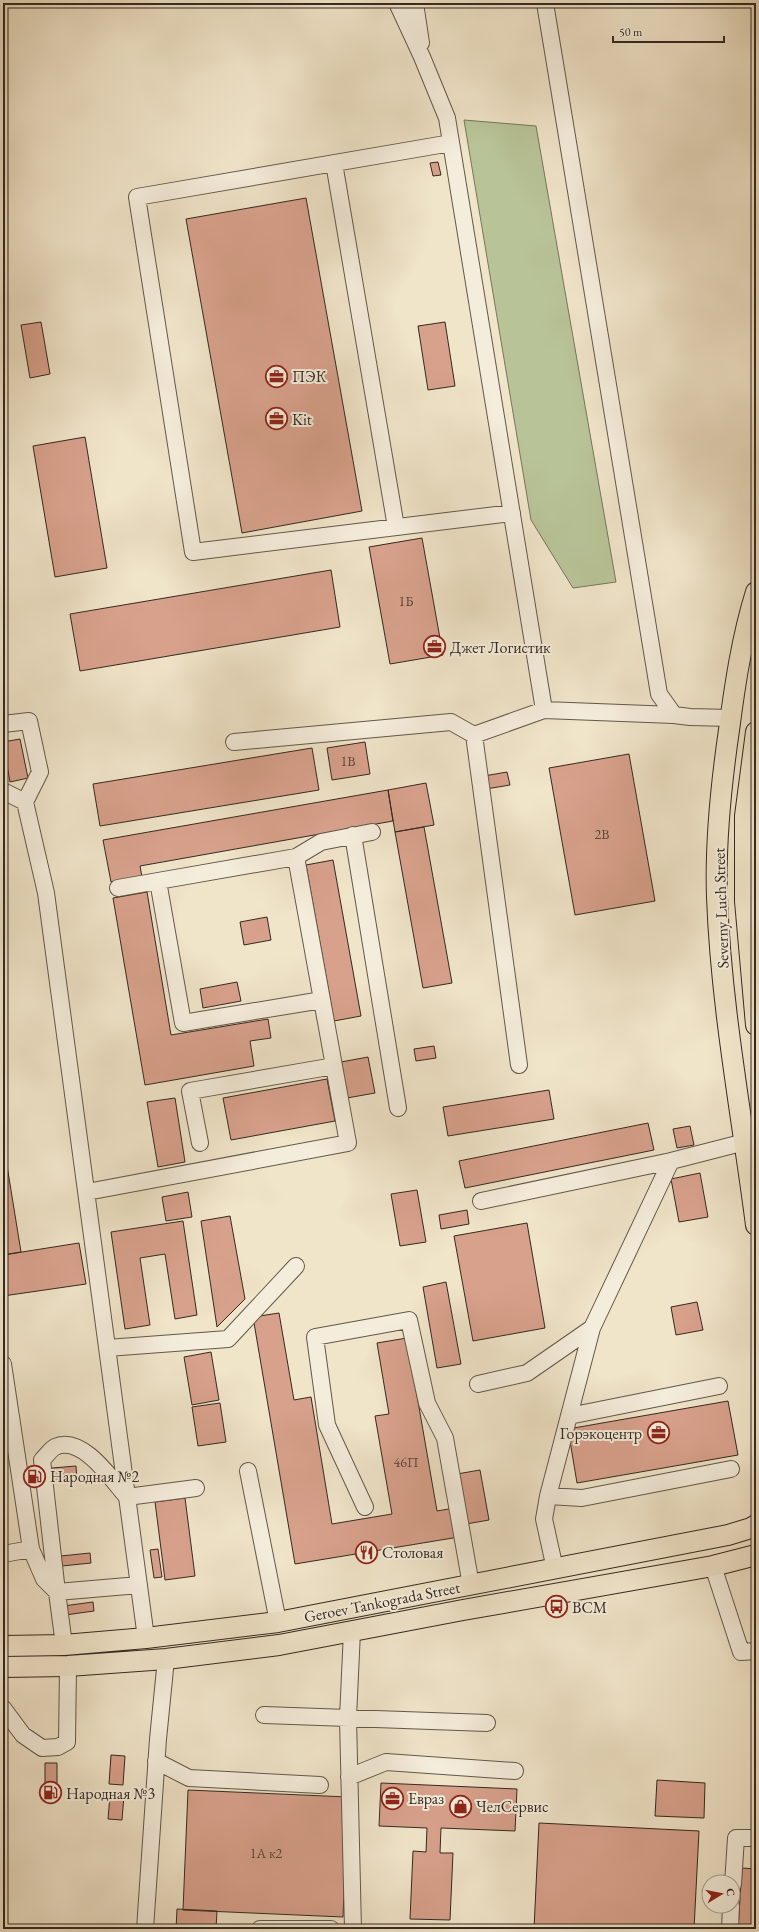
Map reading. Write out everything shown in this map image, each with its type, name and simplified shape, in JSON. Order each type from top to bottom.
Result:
[{"type":"main road","name":"Severny Luch Street","points":[[756,592],[749,618],[730,718],[722,777],[717,896],[722,967],[756,1226]]},
{"type":"main road","name":"Severny Luch Street","points":[[756,732],[745,816],[751,901],[756,1025]]},
{"type":"main road","name":"Geroev Tankograda Street","points":[[3,1646],[64,1645],[146,1638],[278,1622],[728,1535],[752,1528],[756,1525]]},
{"type":"main road","name":"Geroev Tankograda Street","points":[[3,1667],[68,1666],[166,1659],[279,1645],[713,1566],[756,1555]]},
{"type":"lane","points":[[397,3],[422,57],[447,118],[544,710]]},
{"type":"lane","points":[[415,3],[422,57]]},
{"type":"lane","points":[[545,3],[659,694],[674,715]]},
{"type":"lane","points":[[451,143],[137,197],[193,552],[512,513]]},
{"type":"lane","points":[[334,163],[396,527]]},
{"type":"lane","points":[[234,742],[451,722],[474,734],[544,710],[730,718]]},
{"type":"lane","points":[[3,724],[29,721],[40,772],[25,802],[46,893],[146,1638]]},
{"type":"lane","points":[[474,734],[519,1065]]},
{"type":"lane","points":[[3,791],[25,802]]},
{"type":"lane","points":[[118,888],[296,857],[321,842],[372,832]]},
{"type":"lane","points":[[353,835],[398,1108]]},
{"type":"lane","points":[[87,1192],[348,1143],[296,857]]},
{"type":"lane","points":[[158,881],[183,1022],[322,1000]]},
{"type":"lane","points":[[200,1143],[190,1091],[334,1066]]},
{"type":"lane","points":[[481,1201],[671,1161],[745,1142]]},
{"type":"lane","points":[[555,1568],[544,1518],[548,1496],[592,1328],[671,1161]]},
{"type":"lane","points":[[107,1348],[228,1339],[296,1266]]},
{"type":"lane","points":[[365,1507],[327,1425],[315,1337],[409,1320],[427,1403],[445,1438],[471,1585]]},
{"type":"lane","points":[[478,1384],[527,1373],[592,1328]]},
{"type":"lane","points":[[3,1364],[31,1549],[44,1579],[56,1592]]},
{"type":"lane","points":[[569,1416],[719,1386]]},
{"type":"lane","points":[[64,1645],[56,1592],[42,1460],[55,1447],[72,1444],[88,1453],[127,1497]]},
{"type":"lane","points":[[548,1496],[582,1498],[732,1469]]},
{"type":"lane","points":[[248,1471],[278,1622]]},
{"type":"lane","points":[[127,1497],[196,1488]]},
{"type":"lane","points":[[3,1554],[31,1549]]},
{"type":"lane","points":[[713,1566],[741,1652],[756,1651]]},
{"type":"lane","points":[[56,1592],[139,1585]]},
{"type":"lane","points":[[352,1631],[348,1718],[353,1929]]},
{"type":"lane","points":[[145,1929],[156,1760],[166,1659]]},
{"type":"lane","points":[[3,1708],[23,1735],[42,1748],[58,1747],[67,1742],[68,1666]]},
{"type":"lane","points":[[264,1715],[487,1723]]},
{"type":"lane","points":[[156,1760],[189,1778],[320,1785]]},
{"type":"lane","points":[[349,1777],[386,1762],[515,1771]]},
{"type":"lane","points":[[734,1874],[736,1838],[756,1838]]},
{"type":"lane","points":[[730,1929],[731,1914]]},
{"type":"lane","points":[[260,1929],[331,1929]]},
{"type":"green space","points":[[464,120],[536,126],[616,582],[573,588],[531,520]]},
{"type":"building","points":[[438,162],[441,175],[433,176],[430,163]]},
{"type":"building","points":[[306,198],[362,511],[242,533],[186,219]]},
{"type":"building","points":[[41,322],[50,374],[30,378],[21,325]]},
{"type":"building","points":[[445,322],[455,386],[428,390],[418,326]]},
{"type":"building","points":[[85,437],[107,568],[55,577],[33,446]]},
{"type":"building","points":[[422,538],[443,655],[390,664],[369,547]]},
{"type":"building","points":[[331,570],[340,627],[80,671],[70,614]]},
{"type":"building","points":[[20,739],[28,778],[10,782],[3,742]]},
{"type":"building","points":[[365,742],[370,774],[332,780],[327,748]]},
{"type":"building","points":[[312,748],[319,790],[100,826],[93,784]]},
{"type":"building","points":[[629,754],[655,901],[575,915],[549,768]]},
{"type":"building","points":[[507,772],[510,785],[486,789],[484,776]]},
{"type":"building","points":[[426,783],[434,825],[395,832],[388,790]]},
{"type":"building","points":[[388,790],[393,821],[140,866],[142,877],[111,882],[103,840]]},
{"type":"building","points":[[424,827],[452,983],[423,988],[395,832]]},
{"type":"building","points":[[333,860],[361,1016],[334,1021],[306,865]]},
{"type":"building","points":[[147,892],[171,1035],[268,1019],[271,1038],[250,1041],[254,1066],[145,1085],[113,898]]},
{"type":"building","points":[[267,917],[271,940],[244,945],[240,922]]},
{"type":"building","points":[[237,982],[241,1001],[203,1008],[200,989]]},
{"type":"building","points":[[434,1046],[436,1058],[416,1061],[414,1049]]},
{"type":"building","points":[[368,1057],[375,1093],[347,1098],[341,1062]]},
{"type":"building","points":[[327,1079],[335,1121],[231,1140],[223,1098]]},
{"type":"building","points":[[549,1090],[554,1119],[448,1136],[443,1107]]},
{"type":"building","points":[[175,1098],[185,1162],[158,1167],[147,1102]]},
{"type":"building","points":[[648,1123],[654,1150],[465,1188],[459,1161]]},
{"type":"building","points":[[690,1126],[694,1145],[677,1148],[673,1129]]},
{"type":"building","points":[[3,1141],[21,1252],[3,1255]]},
{"type":"building","points":[[700,1173],[708,1217],[679,1222],[671,1179]]},
{"type":"building","points":[[417,1190],[426,1242],[400,1246],[391,1194]]},
{"type":"building","points":[[188,1192],[192,1217],[166,1221],[162,1197]]},
{"type":"building","points":[[467,1210],[469,1224],[441,1229],[439,1215]]},
{"type":"building","points":[[230,1216],[245,1299],[217,1327],[201,1221]]},
{"type":"building","points":[[183,1221],[197,1315],[175,1319],[165,1254],[140,1258],[150,1325],[125,1329],[111,1232]]},
{"type":"building","points":[[527,1223],[545,1328],[473,1341],[454,1236]]},
{"type":"building","points":[[79,1243],[86,1284],[3,1296],[3,1255]]},
{"type":"building","points":[[446,1282],[461,1364],[437,1368],[423,1287]]},
{"type":"building","points":[[697,1302],[703,1330],[676,1335],[671,1307]]},
{"type":"building","points":[[279,1313],[294,1400],[311,1397],[332,1524],[392,1514],[375,1416],[389,1414],[377,1343],[407,1338],[437,1511],[454,1508],[459,1537],[295,1564],[253,1317]]},
{"type":"building","points":[[211,1352],[219,1400],[192,1405],[184,1357]]},
{"type":"building","points":[[728,1401],[738,1455],[577,1483],[568,1429]]},
{"type":"building","points":[[220,1403],[226,1442],[198,1446],[192,1407]]},
{"type":"building","points":[[76,1466],[77,1480],[41,1483],[40,1469]]},
{"type":"building","points":[[40,1469],[41,1483],[29,1484],[28,1470]]},
{"type":"building","points":[[480,1470],[489,1520],[466,1524],[457,1474]]},
{"type":"building","points":[[185,1498],[195,1576],[165,1580],[155,1502]]},
{"type":"building","points":[[158,1549],[162,1577],[154,1578],[150,1550]]},
{"type":"building","points":[[90,1553],[91,1563],[62,1566],[61,1556]]},
{"type":"building","points":[[93,1602],[94,1611],[65,1615],[63,1606]]},
{"type":"building","points":[[111,1755],[125,1756],[123,1785],[109,1784]]},
{"type":"building","points":[[45,1763],[57,1763],[57,1789],[45,1789]]},
{"type":"building","points":[[657,1780],[705,1783],[704,1818],[655,1816]]},
{"type":"building","points":[[381,1783],[517,1789],[515,1831],[441,1828],[440,1853],[453,1853],[450,1920],[410,1919],[413,1851],[426,1852],[427,1828],[379,1826]]},
{"type":"building","points":[[45,1789],[57,1789],[57,1796],[45,1796]]},
{"type":"building","points":[[188,1790],[348,1797],[343,1917],[183,1910]]},
{"type":"building","points":[[110,1795],[124,1795],[122,1820],[108,1819]]},
{"type":"building","points":[[539,1823],[699,1831],[694,1929],[534,1929]]},
{"type":"building","points":[[742,1868],[756,1869],[756,1929],[738,1929],[739,1914],[741,1914]]},
{"type":"building","points":[[177,1909],[217,1911],[216,1929],[176,1929]]},
{"type":"place","name":"ПЭК","points":[[277,376]]},
{"type":"place","name":"Kit","points":[[276,419]]},
{"type":"place","name":"Джет Логистик","points":[[435,647]]},
{"type":"place","name":"Горэкоцентр","points":[[658,1433]]},
{"type":"place","name":"Народная №2","points":[[35,1476]]},
{"type":"place","name":"Столовая","points":[[367,1552]]},
{"type":"place","name":"ВСМ","points":[[557,1607]]},
{"type":"place","name":"Народная №3","points":[[50,1793]]},
{"type":"place","name":"Евраз","points":[[392,1798]]},
{"type":"place","name":"ЧелСервис","points":[[461,1806]]}]
